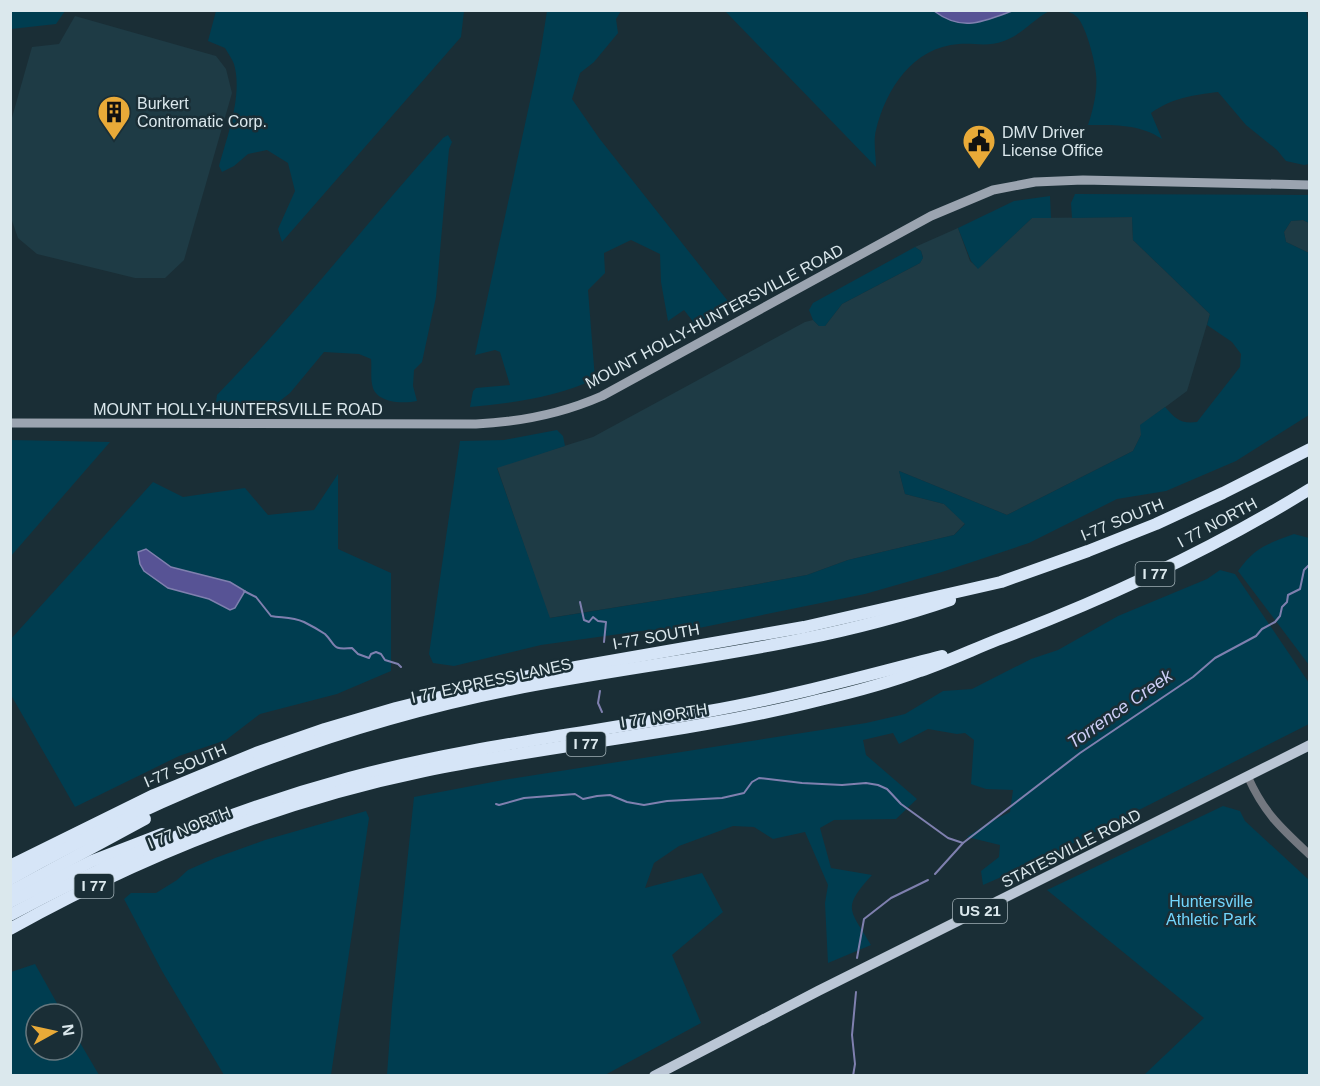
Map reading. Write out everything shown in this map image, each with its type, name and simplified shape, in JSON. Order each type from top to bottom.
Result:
[{"type":"highway","name":"I-77 SOUTH","points":[[10,866],[179,784],[273,747],[361,717],[540,674],[804,627],[1000,582],[1156,524],[1310,449]]},
{"type":"highway","name":"I 77 NORTH","points":[[10,929],[79,893],[146,862],[222,831],[317,798],[387,779],[462,764],[694,727],[783,709],[890,681],[935,666],[1094,602],[1161,571],[1310,489]]},
{"type":"highway","name":"I 77 EXPRESS LANES","points":[[10,879],[124,820],[225,776],[329,739],[434,708],[542,684],[769,645],[842,630],[914,612],[1000,582]]},
{"type":"highway","name":"I 77","points":[[10,915],[141,850],[244,810],[314,788],[421,761],[745,704],[993,642]]},
{"type":"highway","points":[[10,892],[225,776]]},
{"type":"highway","points":[[10,902],[69,872],[129,846],[178,828],[244,810]]},
{"type":"main road","name":"MOUNT HOLLY-HUNTERSVILLE ROAD","points":[[10,423],[476,424],[538,418],[567,410],[607,393],[931,216],[993,190],[1035,182],[1081,180],[1310,185]]},
{"type":"main road","name":"STATESVILLE ROAD","points":[[654,1076],[747,1026],[1310,745]]},
{"type":"street","points":[[1248,777],[1270,817],[1310,855]]},
{"type":"shaded area","points":[[934,11],[1012,11],[991,19],[963,23]]},
{"type":"shaded area","points":[[75,16],[216,56],[226,69],[232,93],[184,260],[165,278],[135,278],[37,254],[18,238],[11,218],[11,121],[32,47],[59,44]]},
{"type":"shaded area","points":[[1132,217],[1133,240],[1210,314],[1187,391],[1141,425],[1141,435],[1133,451],[1007,515],[899,471],[905,494],[944,504],[965,523],[954,535],[848,560],[807,575],[549,618],[497,467],[593,437],[805,322],[813,320],[819,326],[825,326],[842,304],[920,263],[923,257],[921,251],[915,247],[958,228],[970,261],[978,268],[1032,218]]},
{"type":"shaded area","points":[[1303,220],[1309,223],[1309,253],[1286,242],[1284,232],[1291,221]]},
{"type":"shaded area","points":[[146,549],[171,567],[230,582],[245,591],[235,608],[230,610],[209,599],[168,588],[144,571],[140,564],[138,552]]},
{"type":"green space","points":[[216,10],[464,11],[461,37],[282,242],[278,229],[295,191],[288,163],[267,150],[248,154],[234,166],[222,172],[219,166],[233,116],[237,89],[234,64],[230,56],[225,48],[208,41]]},
{"type":"green space","points":[[10,11],[65,11],[56,24],[11,29]]},
{"type":"green space","points":[[547,11],[621,11],[616,19],[618,33],[594,62],[580,73],[572,99],[599,138],[731,305],[695,324],[684,310],[668,321],[661,282],[660,254],[631,240],[604,253],[605,273],[588,290],[595,379],[534,398],[470,407],[473,391],[476,388],[510,385],[500,352],[495,350],[475,355],[540,55]]},
{"type":"green space","points":[[725,11],[1049,11],[1004,41],[992,44],[959,44],[943,47],[915,62],[895,86],[881,115],[875,139],[876,167]]},
{"type":"green space","points":[[1064,11],[1306,11],[1310,30],[1309,164],[1286,161],[1277,150],[1246,125],[1218,92],[1175,101],[1151,113],[1162,139],[1136,128],[1117,125],[1088,125],[1096,87],[1094,61],[1087,36],[1077,17]]},
{"type":"green space","points":[[448,135],[452,142],[449,149],[436,297],[422,362],[414,370],[413,386],[417,401],[392,401],[380,397],[373,388],[371,359],[359,354],[324,352],[290,393],[276,404],[216,402],[217,395],[247,364],[414,170]]},
{"type":"green space","points":[[1075,194],[1309,195],[1309,223],[1303,220],[1291,221],[1284,232],[1286,242],[1309,253],[1309,415],[1236,461],[1166,491],[1117,499],[1029,543],[942,572],[865,594],[699,628],[648,630],[541,645],[454,666],[433,663],[429,654],[460,441],[504,440],[557,430],[563,436],[565,446],[497,468],[550,618],[807,575],[848,560],[954,535],[965,524],[944,504],[905,494],[899,471],[1007,515],[1133,451],[1141,435],[1140,425],[1165,407],[1179,420],[1197,422],[1240,367],[1241,354],[1232,342],[1207,325],[1210,314],[1133,240],[1132,217],[1072,218],[1071,203]]},
{"type":"green space","points":[[1050,196],[1051,218],[1032,218],[978,269],[971,261],[958,228],[1014,201]]},
{"type":"green space","points":[[915,247],[921,251],[923,258],[920,263],[842,304],[825,326],[819,326],[813,320],[809,310],[813,303]]},
{"type":"green space","points":[[10,440],[110,442],[11,556]]},
{"type":"green space","points":[[338,474],[338,549],[391,573],[391,671],[337,694],[260,714],[226,740],[179,756],[75,807],[11,695],[10,640],[153,482],[183,497],[245,488],[268,515],[314,510]]},
{"type":"green space","points":[[1294,534],[1309,538],[1309,665],[1238,571],[1250,556],[1262,547]]},
{"type":"green space","points":[[1220,570],[1235,574],[1309,683],[1309,724],[1036,862],[983,885],[981,871],[999,857],[1000,845],[967,837],[1010,812],[1013,790],[986,789],[971,784],[974,740],[965,733],[957,734],[928,729],[899,744],[893,733],[863,740],[866,755],[917,799],[896,819],[834,820],[820,828],[831,868],[872,875],[856,895],[852,909],[871,945],[828,963],[825,903],[828,885],[805,832],[773,839],[754,827],[733,826],[679,846],[654,863],[645,888],[702,873],[723,912],[672,955],[701,1023],[605,1075],[387,1075],[414,797],[503,780],[866,723],[905,714],[943,691],[972,689],[1031,659],[1058,650],[1118,616],[1207,579]]},
{"type":"green space","name":"Huntersville Athletic Park","points":[[1223,806],[1240,811],[1245,821],[1309,880],[1309,1075],[1144,1075],[1204,1018],[1047,890]]},
{"type":"green space","points":[[366,811],[369,818],[331,1075],[224,1075],[162,971],[124,899],[131,893],[156,893],[188,870],[215,858],[265,840]]},
{"type":"green space","points":[[35,964],[56,1002],[24,1002],[24,1062],[84,1062],[84,1049],[99,1075],[11,1075],[11,972]]},
{"type":"waterway","name":"Torrence Creek","points":[[935,874],[963,843],[1080,753],[1193,677],[1215,658],[1256,636],[1262,629],[1275,622],[1287,602],[1288,595],[1300,589],[1304,570],[1310,564]]},
{"type":"waterway","points":[[244,591],[256,597],[271,616],[304,622],[325,634],[337,648],[352,648],[358,654],[369,658],[376,652],[381,654],[385,660],[401,667]]},
{"type":"waterway","points":[[580,602],[584,620],[589,622],[593,617],[598,621],[606,622],[604,642]]},
{"type":"waterway","points":[[600,691],[598,703],[602,712]]},
{"type":"waterway","points":[[496,804],[524,798],[575,794],[583,799],[610,795],[627,802],[644,805],[667,801],[722,798],[744,793],[752,782],[759,778],[842,785],[866,783],[887,789],[901,804],[948,838],[963,843]]},
{"type":"waterway","name":"Torrence Creek","points":[[857,958],[864,919],[891,898],[928,880]]},
{"type":"waterway","name":"Torrence Creek","points":[[853,1076],[855,1064],[852,1035],[856,992]]},
{"type":"place","name":"Burkert Contromatic Corp.","points":[[114,141]]},
{"type":"place","name":"DMV Driver License Office","points":[[979,170]]}]
